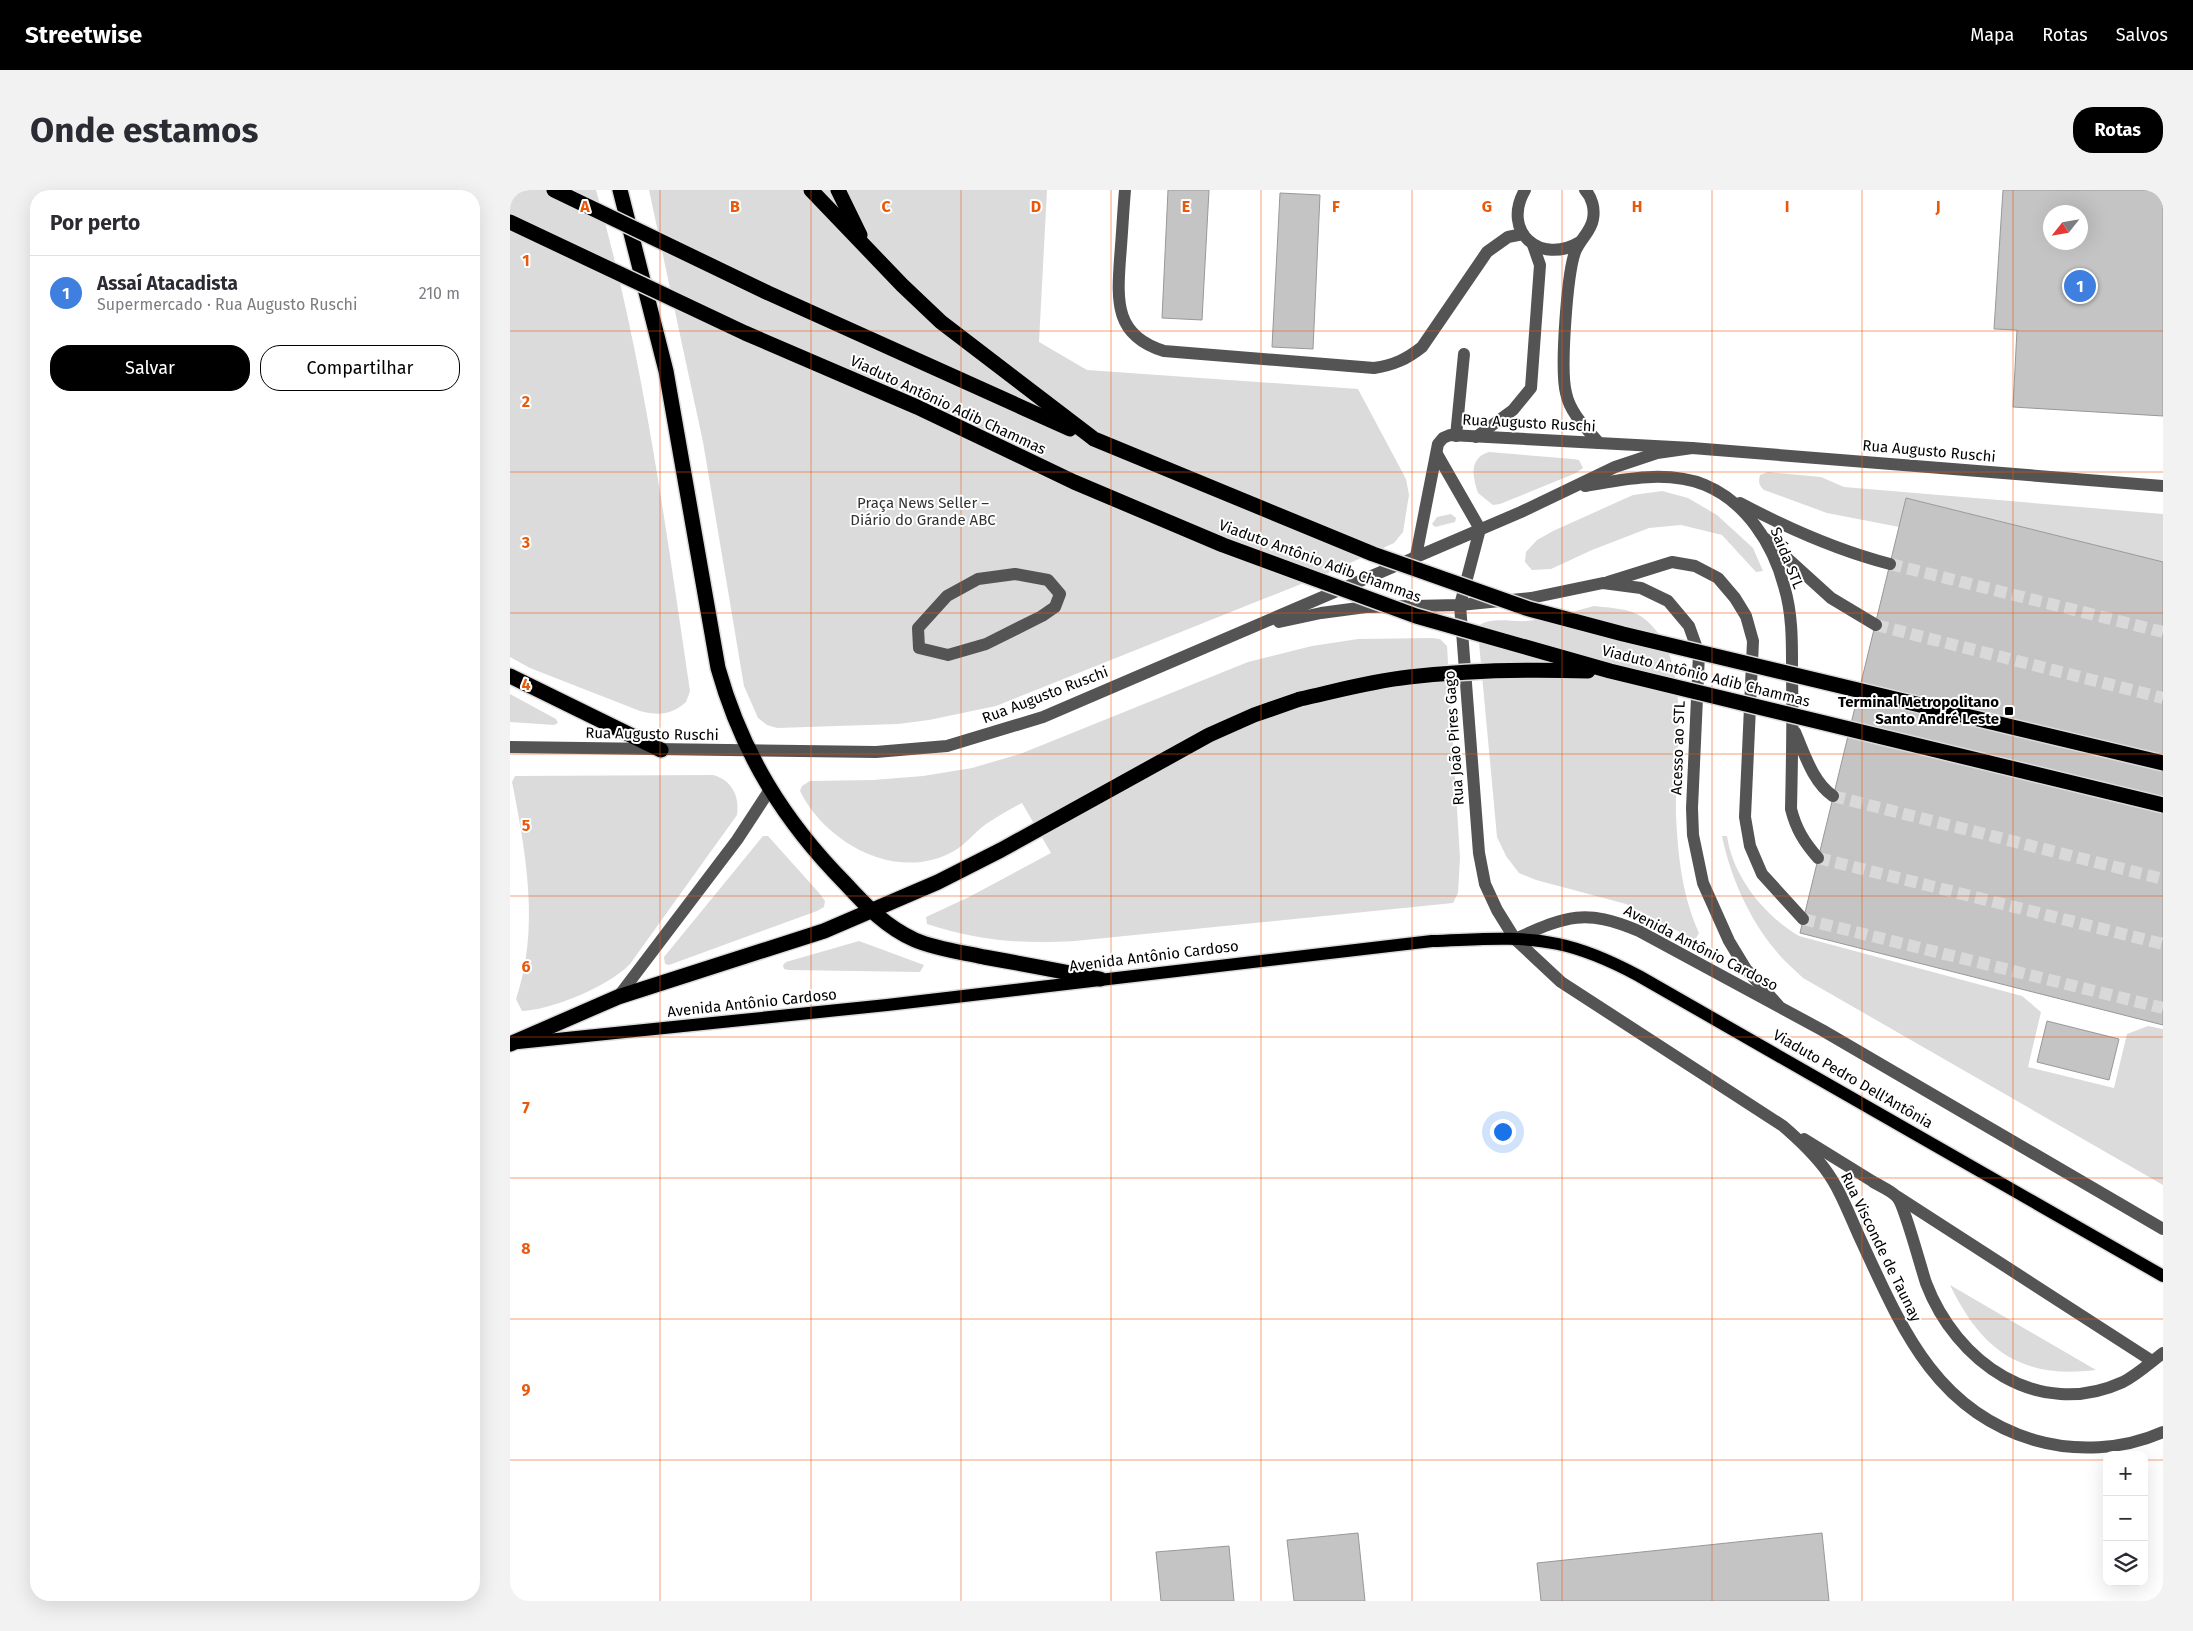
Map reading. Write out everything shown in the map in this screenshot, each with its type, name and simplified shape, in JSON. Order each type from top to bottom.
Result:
[{"type":"highway","name":"Viaduto Antônio Adib Chammas","points":[[554,190],[766,292],[1094,440],[1372,554],[1529,609],[1623,634],[2163,763]]},
{"type":"highway","points":[[620,190],[666,371],[718,668],[727,702],[769,791],[798,831],[871,910],[892,928],[931,945],[1100,979]]},
{"type":"highway","points":[[811,190],[866,248],[941,322],[1094,440]]},
{"type":"highway","points":[[838,190],[866,248]]},
{"type":"highway","name":"Viaduto Antônio Adib Chammas","points":[[510,222],[745,334],[916,407],[1074,482],[1223,545],[1416,616],[1610,671],[2163,804]]},
{"type":"highway","points":[[510,1044],[618,997],[824,930],[938,882],[1001,850],[1209,734],[1254,715],[1300,699],[1369,683],[1450,673],[1511,670],[1610,671]]},
{"type":"highway","points":[[510,676],[661,750]]},
{"type":"main road","name":"Avenida Antônio Cardoso","points":[[510,1044],[887,1005],[1432,941],[1515,939]]},
{"type":"main road","name":"Viaduto Pedro Dell'Antônia","points":[[1515,939],[1557,943],[1591,953],[1617,964],[1790,1061],[2163,1276]]},
{"type":"street","points":[[1125,190],[1118,298],[1122,318],[1131,331],[1148,346],[1164,351],[1374,368],[1392,365],[1410,357],[1422,347],[1488,252],[1508,237],[1523,234]]},
{"type":"street","points":[[1476,437],[1514,410],[1531,388],[1540,266],[1533,245],[1523,234],[1517,212],[1524,190]]},
{"type":"street","points":[[1585,190],[1593,204],[1594,216],[1591,226],[1575,252],[1570,282],[1564,384],[1576,416],[1599,443]]},
{"type":"street","points":[[1533,245],[1545,250],[1557,251],[1569,249],[1580,242]]},
{"type":"street","points":[[1456,436],[1464,354]]},
{"type":"street","name":"Rua Augusto Ruschi","points":[[1416,556],[1438,444],[1443,438],[1456,436],[1692,448],[2163,486]]},
{"type":"street","name":"Rua Augusto Ruschi","points":[[510,747],[749,752],[885,752],[947,746],[969,741],[1042,717],[1480,529],[1636,459],[1657,453],[1692,448]]},
{"type":"street","points":[[1436,454],[1480,529]]},
{"type":"street","name":"Saída STL","points":[[1570,488],[1628,478],[1651,477],[1704,484],[1727,496],[1749,517],[1763,535],[1784,585],[1792,623],[1793,728],[1791,809],[1796,827],[1805,844],[1818,858]]},
{"type":"street","points":[[1727,496],[1791,530],[1828,546],[1890,564]]},
{"type":"street","name":"Rua João Pires Gago","points":[[1480,529],[1460,605],[1480,853],[1485,884],[1497,910],[1515,939]]},
{"type":"street","points":[[1763,535],[1831,598],[1876,625]]},
{"type":"street","points":[[1603,584],[1672,562],[1695,566],[1718,578],[1746,616],[1753,641],[1745,816],[1750,846],[1762,874],[1803,919]]},
{"type":"street","points":[[1015,574],[1048,580],[1060,594],[1055,607],[1042,616],[986,644],[948,656],[919,648],[918,628],[947,596],[978,579],[1015,574]]},
{"type":"street","name":"Acesso ao STL","points":[[1252,627],[1321,613],[1366,607],[1460,605],[1531,598],[1603,584],[1641,588],[1668,601],[1690,626],[1698,654],[1692,808],[1697,861],[1712,906],[1729,941],[1746,969],[1778,1005]]},
{"type":"street","points":[[1793,728],[1816,779],[1833,796]]},
{"type":"street","points":[[618,997],[737,840],[769,791]]},
{"type":"street","name":"Avenida Antônio Cardoso","points":[[1515,939],[1560,919],[1586,917],[1611,920],[1638,931],[1778,1005]]},
{"type":"street","name":"Rua Visconde de Taunay","points":[[1515,939],[1561,982],[1783,1126],[1807,1147],[1826,1170],[1842,1198],[1904,1332],[1950,1394],[1980,1417],[2014,1434],[2050,1445],[2087,1448],[2125,1444],[2163,1432]]},
{"type":"street","name":"Viaduto Pedro Dell'Antônia","points":[[1778,1005],[2163,1229]]},
{"type":"street","points":[[1783,1126],[1898,1197],[2152,1361]]},
{"type":"street","points":[[1898,1197],[1926,1283],[1938,1308],[1950,1330],[1968,1352],[1990,1370],[2015,1383],[2042,1391],[2070,1394],[2098,1391],[2124,1382],[2163,1353]]},
{"type":"green space","points":[[510,190],[596,190],[613,252],[640,376],[662,502],[690,691],[686,702],[670,712],[653,714],[640,711],[530,668],[510,657]]},
{"type":"green space","name":"Praça News Seller – Diário do Grande ABC","points":[[649,190],[1047,190],[1039,342],[1087,370],[1358,389],[1406,479],[1409,495],[1403,532],[1394,543],[1326,574],[996,706],[929,720],[898,724],[777,728],[767,725],[758,718],[744,686],[703,442]]},
{"type":"green space","points":[[1489,452],[1579,460],[1583,468],[1576,473],[1500,504],[1493,505],[1478,493],[1474,480],[1475,463]]},
{"type":"green space","points":[[1768,472],[1821,477],[1844,487],[2163,514],[2163,562],[1907,498],[1899,527],[1827,513],[1764,490],[1759,483],[1759,477]]},
{"type":"green space","points":[[1662,491],[1688,498],[1717,515],[1753,548],[1763,571],[1756,572],[1722,535],[1681,525],[1649,528],[1592,550],[1551,569],[1532,570],[1525,562],[1526,552],[1537,540],[1553,531],[1633,495]]},
{"type":"green space","points":[[1451,514],[1456,518],[1455,522],[1435,527],[1432,524],[1437,517]]},
{"type":"green space","points":[[1594,606],[1625,610],[1642,617],[1659,634],[1670,656],[1676,681],[1678,708],[1679,737],[1676,815],[1678,845],[1685,890],[1699,933],[1695,940],[1626,904],[1536,880],[1519,873],[1506,856],[1497,837],[1478,632],[1480,625],[1496,620],[1526,621],[1543,619]]},
{"type":"green space","points":[[1432,638],[1440,639],[1447,646],[1460,858],[1458,893],[1453,903],[1075,941],[1036,942],[982,938],[927,924],[926,917],[969,897],[1051,853],[1022,803],[986,824],[954,851],[932,860],[910,863],[888,860],[866,853],[845,842],[827,827],[812,810],[800,791],[802,786],[810,781],[873,780],[923,776],[972,768],[1020,754],[1248,662],[1312,646],[1358,639]]},
{"type":"green space","points":[[510,694],[556,719],[558,723],[554,725],[510,722]]},
{"type":"green space","points":[[713,775],[720,777],[733,790],[738,808],[737,815],[630,964],[621,972],[595,988],[579,995],[549,1006],[522,1011],[516,999],[523,972],[529,918],[526,863],[512,782],[515,776]]},
{"type":"green space","points":[[763,836],[768,836],[820,894],[825,901],[824,907],[669,965],[665,964],[664,957]]},
{"type":"green space","points":[[1722,836],[1727,836],[1736,866],[1752,894],[1774,917],[1799,936],[2022,996],[2041,1012],[2028,1067],[2114,1088],[2127,1034],[2148,1026],[2163,1029],[2163,1185],[1803,978],[1766,939],[1749,911],[1735,882]]},
{"type":"green space","points":[[859,941],[924,965],[920,972],[784,969],[783,965],[786,962]]},
{"type":"green space","points":[[1950,1285],[2096,1370],[2070,1372],[2046,1370],[2007,1356],[1990,1343],[1976,1327],[1962,1308]]},
{"type":"building","points":[[1168,190],[1209,190],[1202,320],[1162,318]]},
{"type":"building","points":[[2003,190],[2163,190],[2163,416],[2013,407],[2017,330],[1994,329]]},
{"type":"building","points":[[1280,193],[1320,195],[1313,349],[1272,347]]},
{"type":"building","name":"Terminal Metropolitano Santo André Leste","points":[[1906,498],[2163,562],[2163,1025],[1800,933]]},
{"type":"building","points":[[2047,1021],[2119,1039],[2109,1080],[2037,1062]]},
{"type":"building","points":[[1358,1533],[1365,1601],[1294,1601],[1287,1540]]},
{"type":"building","points":[[1822,1533],[1829,1601],[1541,1601],[1537,1563]]},
{"type":"building","points":[[1229,1546],[1234,1601],[1161,1601],[1156,1552]]},
{"type":"tunnel","points":[[1890,564],[2163,632]]},
{"type":"tunnel","points":[[1876,625],[2163,698]]},
{"type":"tunnel","points":[[1833,796],[2163,879]]},
{"type":"tunnel","points":[[1818,858],[2163,944]]},
{"type":"tunnel","points":[[1803,919],[2163,1008]]},
{"type":"place","name":"Assaí Atacadista","points":[[2080,286]]},
{"type":"place","name":"Terminal Metropolitano Santo André Leste","points":[[2009,711]]}]
